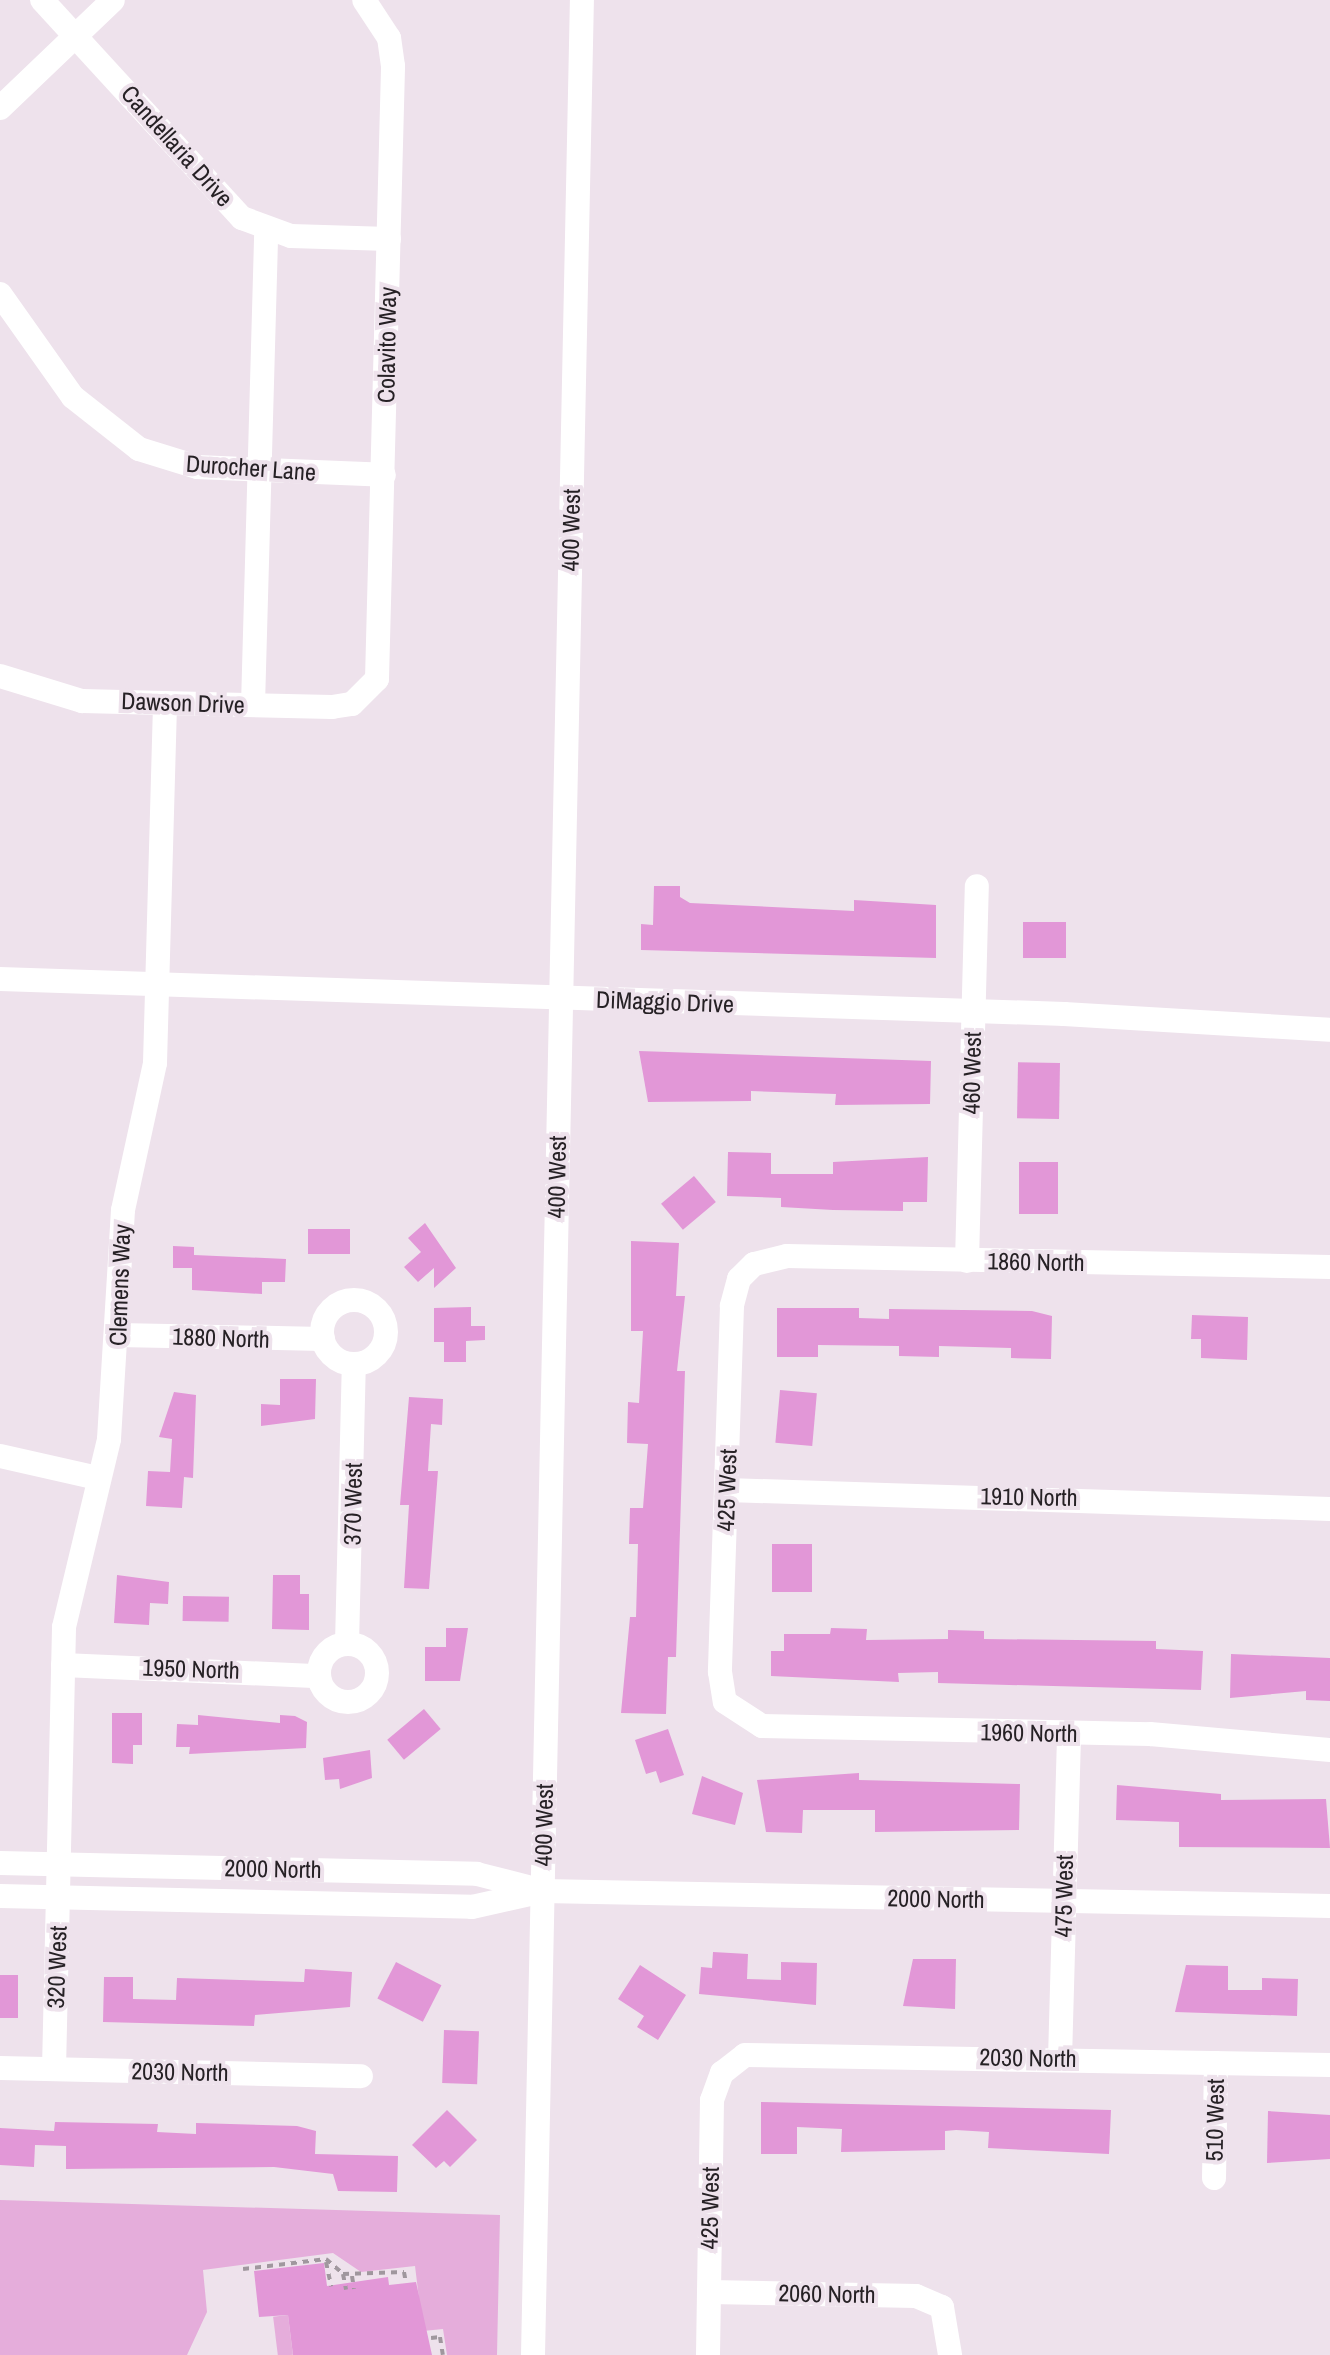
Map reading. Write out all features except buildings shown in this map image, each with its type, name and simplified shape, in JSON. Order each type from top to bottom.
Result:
[{"type":"street","name":"Candellaria Drive","points":[[42,0],[223,199],[266,231]]},
{"type":"street","points":[[0,108],[113,0]]},
{"type":"street","name":"Colavito Way","points":[[364,0],[389,38],[393,66],[380,659],[366,695]]},
{"type":"street","name":"400 West","points":[[533,2355],[582,0]]},
{"type":"street","points":[[253,705],[266,231],[389,239]]},
{"type":"street","name":"Durocher Lane","points":[[0,294],[73,397],[120,439],[177,463],[384,475]]},
{"type":"street","name":"Dawson Drive","points":[[0,676],[61,698],[332,707],[366,695]]},
{"type":"street","name":"Clemens Way","points":[[60,1864],[63,1665],[68,1588],[98,1478],[118,1335],[123,1210],[155,1063],[165,703]]},
{"type":"street","name":"460 West","points":[[967,1261],[977,886]]},
{"type":"street","name":"DiMaggio Drive","points":[[0,979],[156,988],[973,1011],[1330,1030]]},
{"type":"street","name":"1860 North","points":[[746,1270],[787,1256],[1330,1267]]},
{"type":"street","name":"425 West","points":[[732,1711],[720,1672],[732,1306],[746,1270]]},
{"type":"street","points":[[341,1303],[374,1307],[385,1338],[378,1353],[354,1364],[331,1354],[323,1339],[324,1322],[341,1303]]},
{"type":"street","name":"1880 North","points":[[118,1335],[323,1339]]},
{"type":"street","name":"370 West","points":[[347,1644],[354,1364]]},
{"type":"street","points":[[0,1456],[98,1478]]},
{"type":"street","name":"1910 North","points":[[727,1490],[1330,1509]]},
{"type":"street","points":[[347,1644],[363,1648],[376,1667],[366,1696],[336,1700],[319,1676],[326,1654],[347,1644]]},
{"type":"street","name":"1950 North","points":[[63,1665],[319,1676]]},
{"type":"street","name":"1960 North","points":[[732,1711],[762,1726],[1069,1734],[1330,1750]]},
{"type":"street","name":"475 West","points":[[1060,2059],[1069,1734]]},
{"type":"street","name":"2000 North","points":[[0,1863],[477,1874],[543,1891],[1330,1906]]},
{"type":"street","name":"320 West","points":[[54,2069],[60,1864]]},
{"type":"street","name":"2000 North","points":[[0,1896],[472,1907],[543,1891]]},
{"type":"street","name":"2030 North","points":[[729,2066],[765,2052],[1330,2065]]},
{"type":"street","name":"510 West","points":[[1214,2178],[1216,2063]]},
{"type":"street","name":"425 West","points":[[708,2355],[712,2100],[729,2066]]},
{"type":"street","name":"2030 North","points":[[0,2068],[361,2076]]},
{"type":"street","name":"2060 North","points":[[709,2292],[916,2296],[942,2307],[950,2355]]},
{"type":"path","points":[[326,2259],[331,2286]]},
{"type":"path","points":[[243,2269],[326,2259],[343,2274],[352,2276],[372,2277],[404,2272],[406,2283]]},
{"type":"path","points":[[343,2274],[346,2290]]},
{"type":"path","points":[[392,2274],[394,2285]]},
{"type":"path","points":[[352,2276],[354,2289]]},
{"type":"path","points":[[431,2338],[440,2337],[443,2355]]},
{"type":"shaded area","points":[[0,2200],[500,2215],[497,2355],[447,2355],[443,2329],[423,2331],[415,2266],[361,2272],[333,2253],[203,2270],[207,2312],[187,2355],[0,2355]]},
{"type":"shaded area","points":[[288,2315],[293,2355],[278,2355],[273,2317]]}]
